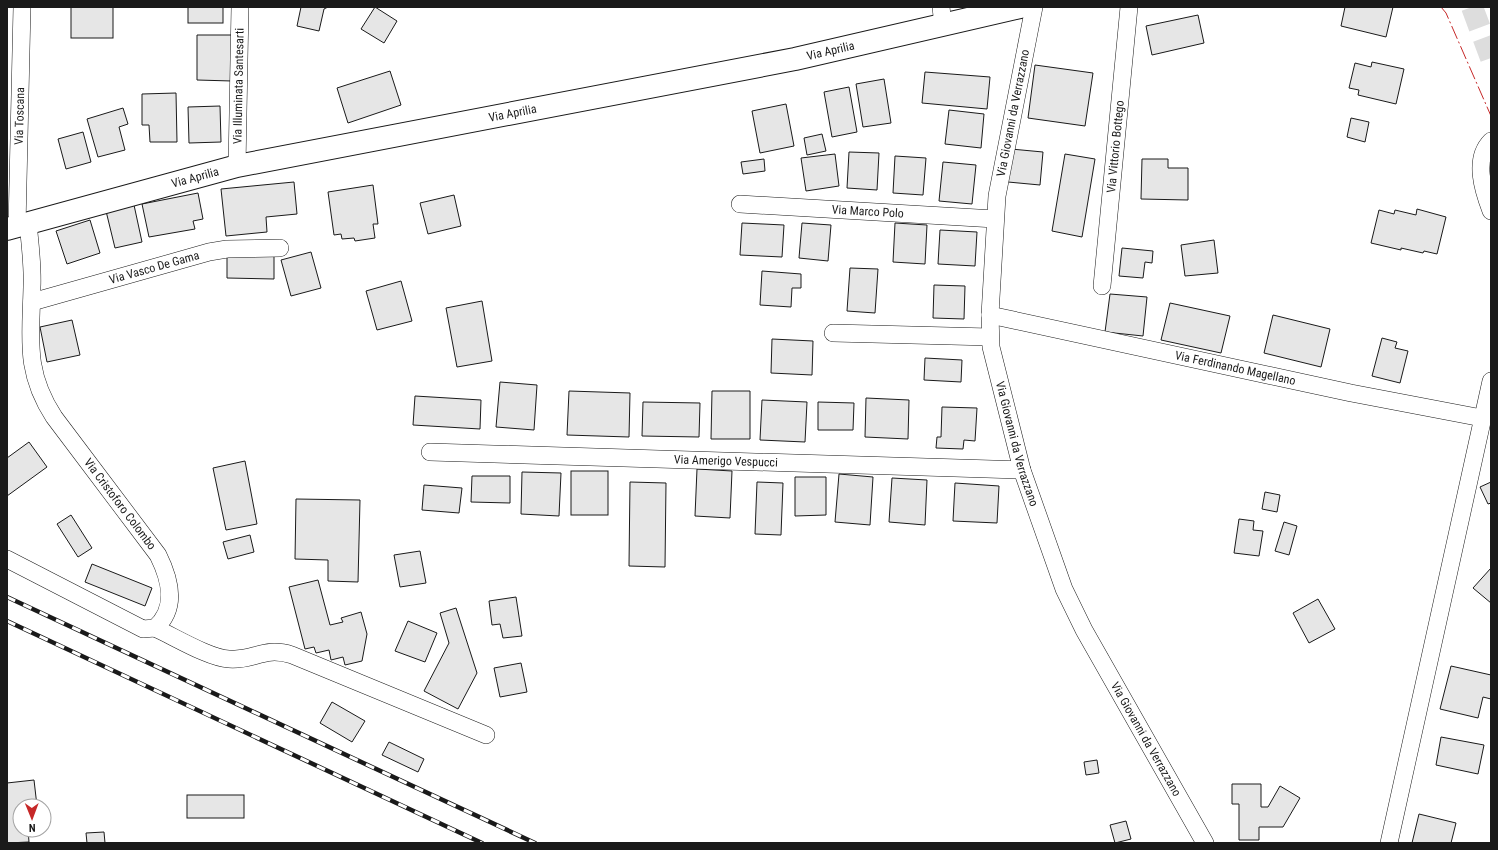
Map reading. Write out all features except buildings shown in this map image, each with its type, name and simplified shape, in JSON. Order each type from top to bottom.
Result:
[{"type":"street","name":"Via Toscana","points":[[17,226],[22,7]]},
{"type":"street","name":"Via Illuminata Santesarti","points":[[237,166],[240,7]]},
{"type":"street","name":"Via Aprilia","points":[[17,226],[237,166],[795,59],[942,16],[1020,7]]},
{"type":"street","name":"Via Giovanni da Verrazzano","points":[[1034,7],[1000,175],[995,219],[990,337],[1022,470],[1055,565],[1070,603],[1205,843]]},
{"type":"street","name":"Via Vittorio Bottego","points":[[1102,286],[1129,7]]},
{"type":"street","points":[[1491,141],[1482,154],[1481,168],[1483,182],[1491,211]]},
{"type":"street","name":"Via Marco Polo","points":[[740,204],[995,219]]},
{"type":"street","name":"Via Cristoforo Colombo","points":[[17,226],[32,272],[31,354],[35,380],[41,396],[78,450],[154,549],[165,568],[169,581],[170,604],[164,618],[155,628]]},
{"type":"street","name":"Via Vasco De Gama","points":[[32,302],[209,252],[227,249],[280,248]]},
{"type":"street","name":"Via Ferdinando Magellano","points":[[990,315],[1351,393],[1482,418]]},
{"type":"street","points":[[833,333],[990,337]]},
{"type":"street","points":[[1388,843],[1491,381]]},
{"type":"street","name":"Via Amerigo Vespucci","points":[[430,452],[1022,470]]},
{"type":"street","points":[[7,559],[134,625],[143,629],[155,628],[218,658],[238,660],[269,651],[288,654],[486,735]]},
{"type":"tunnel","points":[[1472,7],[1491,58]]},
{"type":"railway","points":[[7,597],[535,843]]},
{"type":"railway","points":[[7,621],[482,843]]},
{"type":"power","points":[[1441,7],[1446,13],[1491,116]]}]
